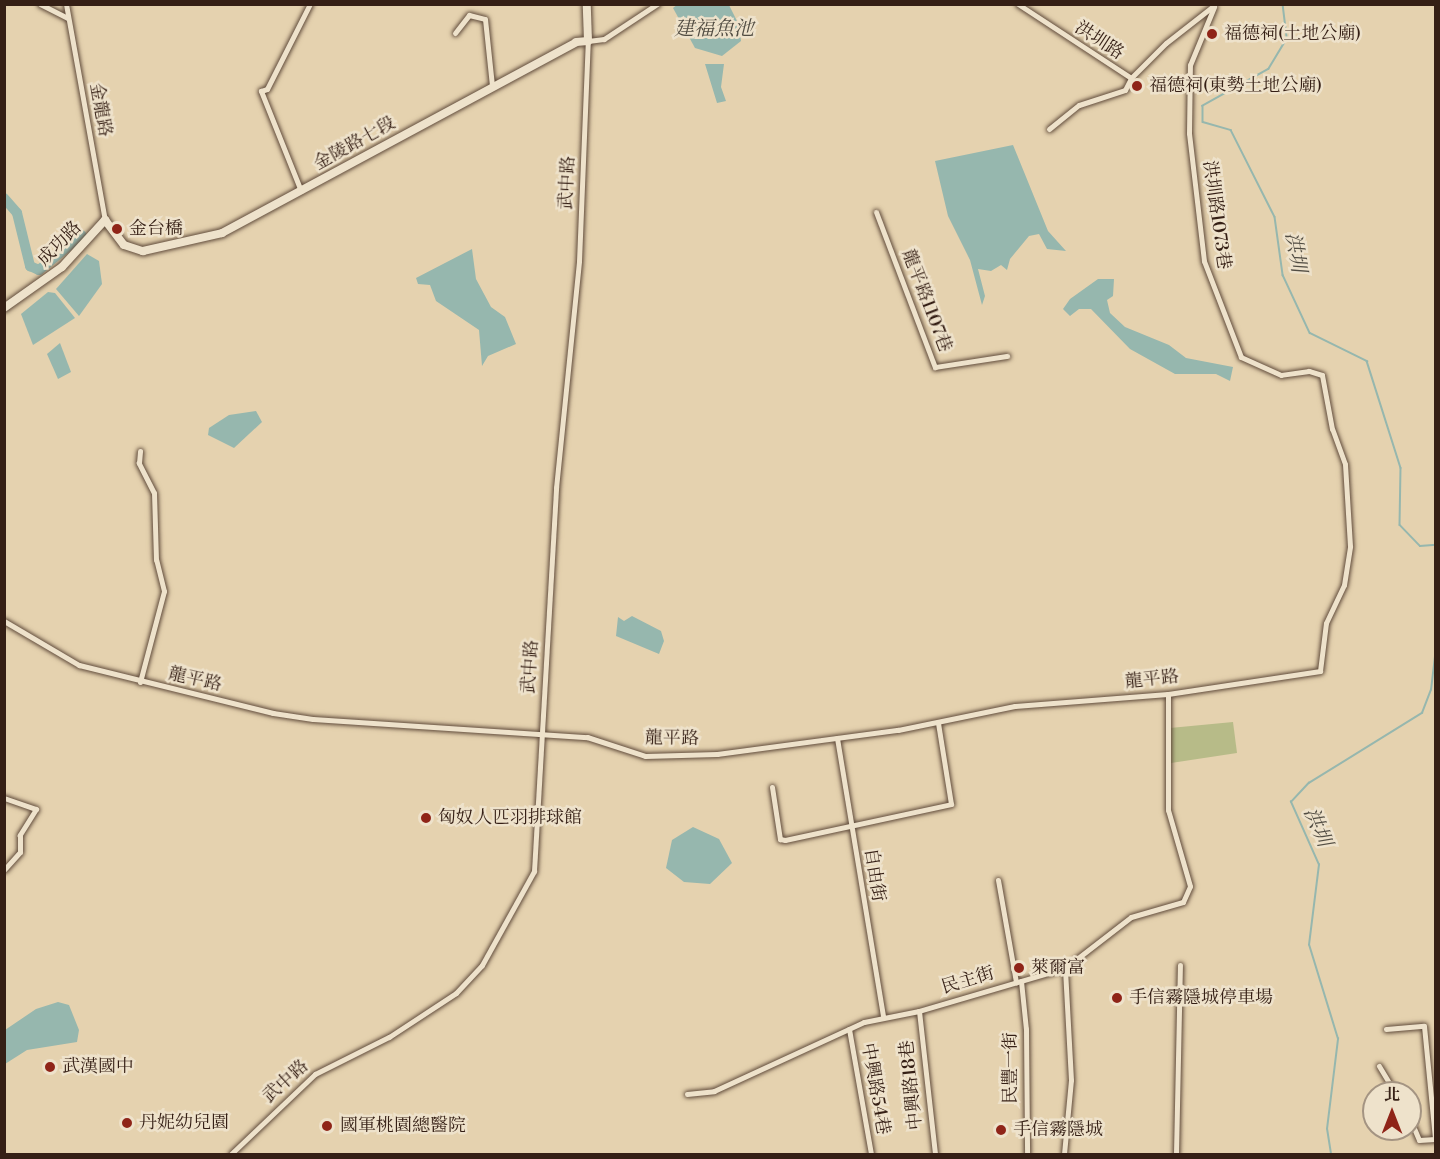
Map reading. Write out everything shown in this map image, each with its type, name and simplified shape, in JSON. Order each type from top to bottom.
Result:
[{"type":"street","points":[[40,4],[68,18]]},
{"type":"street","name":"金龍路","points":[[66,4],[105,220]]},
{"type":"street","points":[[301,191],[261,91],[267,89],[310,4]]},
{"type":"street","points":[[586,4],[588,41],[604,39],[657,4]]},
{"type":"street","name":"洪圳路","points":[[1018,4],[1131,78],[1166,43],[1215,5]]},
{"type":"street","name":"洪圳路1073巷","points":[[1215,5],[1190,65],[1189,133],[1204,261],[1241,357],[1281,375],[1309,370],[1322,375],[1332,429],[1345,464],[1350,546],[1344,585],[1326,623],[1320,671]]},
{"type":"street","points":[[455,33],[469,15],[485,19],[492,86]]},
{"type":"street","name":"金陵路七段","points":[[105,220],[124,245],[154,251],[222,233],[492,86],[576,42],[588,41]]},
{"type":"street","name":"武中路","points":[[231,1155],[315,1074],[444,1003],[482,964],[534,871],[556,488],[579,261],[588,41]]},
{"type":"street","points":[[1049,129],[1079,105],[1125,90],[1131,78]]},
{"type":"street","name":"龍平路1107巷","points":[[876,212],[935,367],[1006,356]]},
{"type":"street","name":"成功路","points":[[4,308],[62,267],[105,220]]},
{"type":"street","points":[[140,451],[139,463],[154,493],[156,560],[164,591],[140,682]]},
{"type":"street","name":"龍平路","points":[[4,621],[79,665],[140,682],[313,719],[587,737],[645,756],[666,756],[837,738],[938,723],[1015,706],[1168,694],[1320,671]]},
{"type":"street","name":"民主街","points":[[687,1094],[714,1091],[849,1029],[883,1016],[919,1011],[1065,968],[1070,960],[1131,917],[1189,897],[1190,886],[1168,810],[1168,694]]},
{"type":"street","points":[[772,787],[780,839],[851,828],[951,804],[938,723]]},
{"type":"street","name":"自由街","points":[[837,738],[883,1016]]},
{"type":"street","points":[[4,798],[36,809],[20,835],[20,852],[4,870]]},
{"type":"street","name":"民豐一街","points":[[998,880],[1019,982],[1026,1029],[1027,1155]]},
{"type":"street","points":[[1176,1155],[1180,965]]},
{"type":"street","points":[[1064,1155],[1071,1080],[1065,968]]},
{"type":"street","name":"中興路18巷","points":[[919,1011],[935,1155]]},
{"type":"street","points":[[1386,1029],[1424,1026],[1435,1139],[1422,1140]]},
{"type":"street","name":"中興路54巷","points":[[849,1029],[871,1155]]},
{"type":"street","points":[[1379,1066],[1388,1081]]},
{"type":"green space","points":[[1233,722],[1237,753],[1171,763],[1170,728]]},
{"type":"water","name":"建福魚池","points":[[678,4],[729,5],[739,25],[741,41],[722,56],[695,48],[673,8]]},
{"type":"water","points":[[705,64],[724,64],[721,87],[726,101],[717,103]]},
{"type":"water","points":[[1013,145],[1048,231],[1066,251],[1047,249],[1039,234],[1029,236],[1010,259],[1007,270],[1001,265],[991,271],[978,269],[985,296],[982,305],[970,260],[948,216],[935,161]]},
{"type":"water","points":[[472,249],[476,279],[491,307],[505,317],[516,344],[488,356],[482,366],[479,330],[436,301],[430,285],[418,284],[416,278]]},
{"type":"water","points":[[87,254],[99,261],[102,284],[79,316],[56,289]]},
{"type":"water","points":[[1098,279],[1114,279],[1113,296],[1107,300],[1110,313],[1125,327],[1169,345],[1186,358],[1233,367],[1230,381],[1216,374],[1175,374],[1130,349],[1091,309],[1079,309],[1070,316],[1063,309],[1070,299]]},
{"type":"water","points":[[48,292],[55,293],[75,318],[33,345],[21,314]]},
{"type":"water","points":[[60,343],[71,372],[58,379],[47,354]]},
{"type":"water","points":[[256,411],[262,422],[234,448],[208,435],[209,428],[229,415]]},
{"type":"water","points":[[632,616],[661,631],[664,641],[659,654],[616,636],[618,617],[624,621]]},
{"type":"water","points":[[693,827],[719,839],[732,863],[710,884],[684,882],[666,868],[672,840]]},
{"type":"water","points":[[58,1002],[69,1005],[79,1030],[77,1042],[27,1050],[5,1064],[5,1030],[36,1009]]},
{"type":"waterway","name":"洪圳","points":[[1283,4],[1287,39],[1269,69],[1203,106],[1203,122],[1231,130],[1275,217],[1283,275],[1310,333],[1367,361],[1401,468],[1400,525],[1420,546],[1436,545]]},
{"type":"waterway","points":[[4,198],[17,213],[30,266],[39,270],[82,235]]},
{"type":"waterway","name":"洪圳","points":[[1331,1154],[1327,1129],[1338,1039],[1309,945],[1319,865],[1291,802],[1309,783],[1422,713],[1431,690],[1436,648]]},
{"type":"place","name":"福德祠(土地公廟)","points":[[1212,34]]},
{"type":"place","name":"福德祠(東勢土地公廟)","points":[[1137,86]]},
{"type":"place","name":"金台橋","points":[[117,229]]},
{"type":"place","name":"匈奴人匹羽排球館","points":[[426,818]]},
{"type":"place","name":"萊爾富","points":[[1019,968]]},
{"type":"place","name":"手信霧隱城停車場","points":[[1117,998]]},
{"type":"place","name":"武漢國中","points":[[50,1067]]},
{"type":"place","name":"丹妮幼兒園","points":[[127,1123]]},
{"type":"place","name":"國軍桃園總醫院","points":[[327,1126]]},
{"type":"place","name":"手信霧隱城","points":[[1001,1130]]}]
